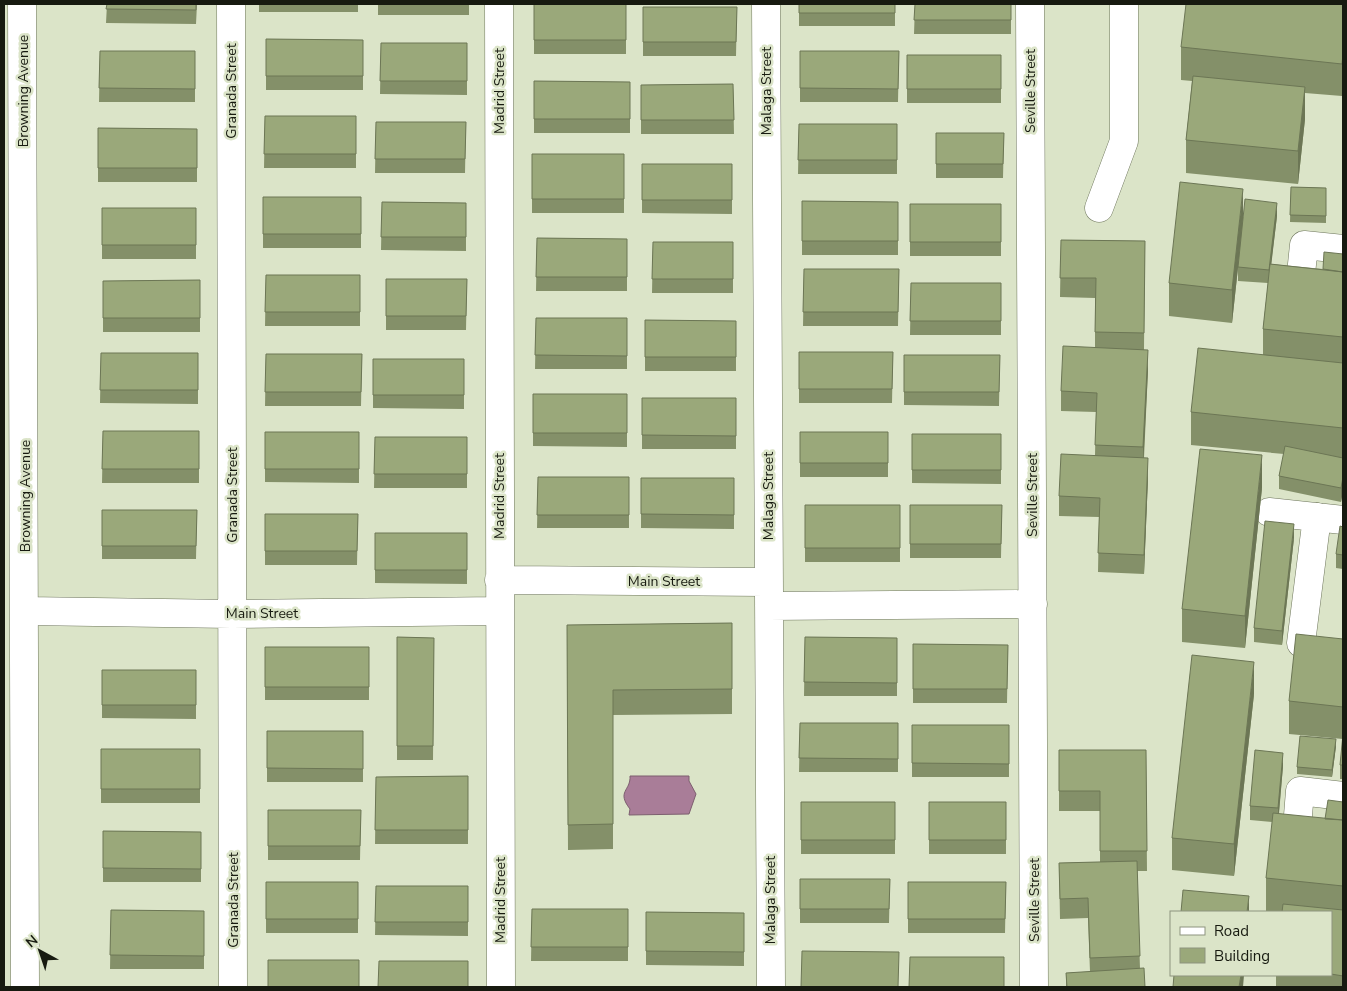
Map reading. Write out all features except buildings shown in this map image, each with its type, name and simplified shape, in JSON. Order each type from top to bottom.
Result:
[{"type":"street","name":"Browning Avenue","points":[[22,4],[26,611],[14,698],[25,987]]},
{"type":"street","name":"Granada Street","points":[[231,4],[233,987]]},
{"type":"street","name":"Madrid Street","points":[[499,4],[501,987]]},
{"type":"street","name":"Malaga Street","points":[[766,4],[771,987]]},
{"type":"street","name":"Seville Street","points":[[1030,4],[1034,987]]},
{"type":"street","points":[[1100,208],[1124,141],[1124,4]]},
{"type":"street","points":[[1299,293],[1304,245],[1343,249]]},
{"type":"street","points":[[1270,512],[1330,518],[1301,643]]},
{"type":"street","name":"Main Street","points":[[499,580],[769,594],[1033,604]]},
{"type":"street","name":"Main Street","points":[[26,611],[232,614],[499,611]]},
{"type":"street","points":[[1296,840],[1300,791],[1343,796]]},
{"type":"shaded area","points":[[630,776],[689,776],[689,781],[696,794],[689,814],[629,815],[630,809],[624,795],[630,781]]}]
